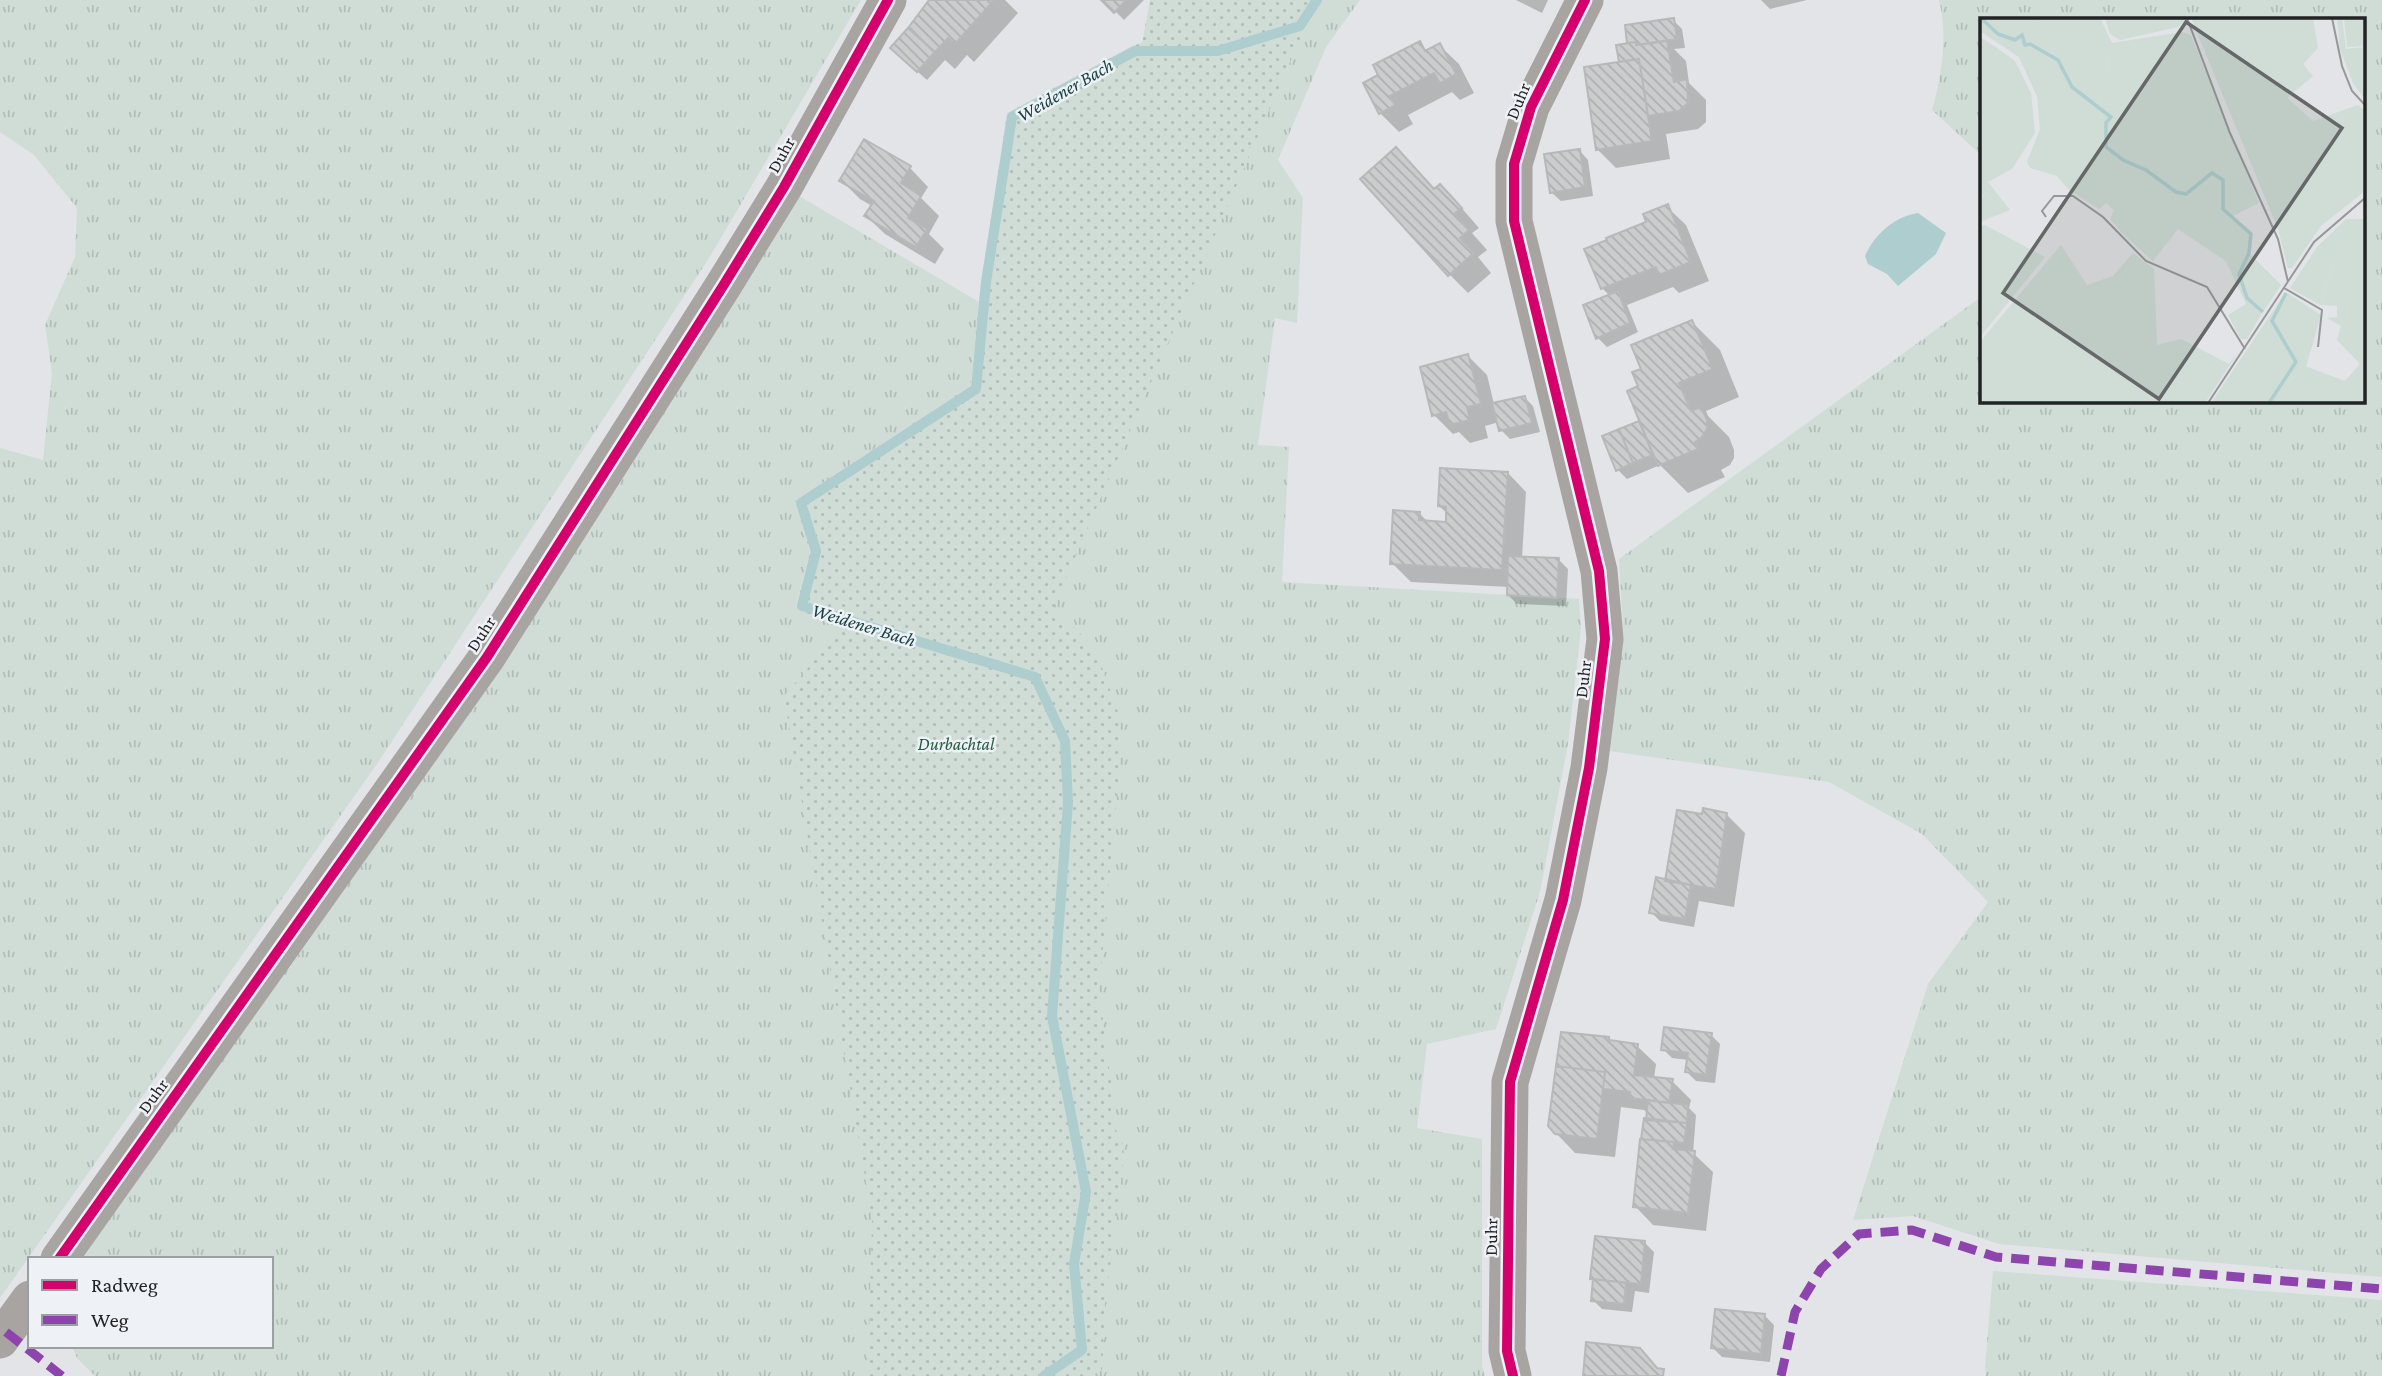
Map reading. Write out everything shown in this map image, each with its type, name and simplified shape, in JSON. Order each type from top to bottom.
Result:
[{"type":"street","name":"Duhr","points":[[60,1257],[487,657],[730,275],[783,187],[888,0]]},
{"type":"street","name":"Duhr","points":[[1513,1376],[1507,1351],[1510,1082],[1563,900],[1589,768],[1605,639],[1599,571],[1514,221],[1514,164],[1531,107],[1585,0]]},
{"type":"street","points":[[3,1336],[28,1302]]},
{"type":"green space","points":[[0,0],[861,0],[709,258],[377,764],[0,1298],[0,448],[43,460],[52,373],[45,325],[75,257],[77,208],[34,155],[0,132]]},
{"type":"green space","name":"Durbachtal","points":[[1150,0],[1317,0],[1053,608],[1086,639],[1100,662],[1119,715],[1120,759],[1099,991],[1111,1081],[1111,1119],[1124,1148],[1105,1304],[1102,1370],[1091,1376],[868,1376],[872,1218],[784,696],[845,625],[795,610],[810,552],[795,501],[970,386],[981,284],[1007,113],[1142,43]]},
{"type":"green space","points":[[1322,0],[1360,0],[1326,47],[1278,160],[1303,198],[1297,323],[1275,318],[1258,445],[1289,447],[1282,582],[1579,599],[1581,629],[1568,744],[1540,892],[1496,1029],[1427,1044],[1417,1128],[1482,1139],[1482,1366],[1485,1376],[1054,1376],[981,392],[1303,31]]},
{"type":"green space","points":[[1939,0],[2382,0],[2382,1277],[1999,1244],[1913,1216],[1853,1220],[1928,984],[1988,902],[1922,834],[1829,782],[1609,751],[1623,630],[1619,559],[1980,298],[1980,402],[2364,402],[2364,18],[1980,18],[1980,154],[1932,110],[1943,55]]},
{"type":"green space","points":[[794,193],[979,302],[971,386],[795,501],[810,551],[795,609],[1032,682],[1034,1376],[95,1376],[77,1358],[73,1348],[273,1348],[273,1257],[81,1257]]},
{"type":"green space","points":[[1993,1271],[2382,1300],[2382,1376],[1986,1376]]},
{"type":"water","points":[[1918,213],[1946,233],[1936,254],[1898,286],[1887,274],[1868,264],[1865,256],[1886,228],[1901,218]]},
{"type":"building","points":[[929,0],[994,0],[955,44],[948,38],[935,52],[908,28]]},
{"type":"building","points":[[1101,0],[1126,0],[1114,13]]},
{"type":"building","points":[[1674,18],[1677,39],[1636,45],[1636,42],[1627,43],[1625,25]]},
{"type":"building","points":[[908,28],[935,52],[917,72],[890,48]]},
{"type":"building","points":[[1420,41],[1425,51],[1440,43],[1456,74],[1440,83],[1434,73],[1390,96],[1395,105],[1379,114],[1363,83],[1378,75],[1373,65]]},
{"type":"building","points":[[1667,41],[1674,82],[1687,79],[1688,103],[1679,111],[1648,116],[1639,59],[1619,62],[1616,45]]},
{"type":"building","points":[[1639,59],[1652,141],[1596,150],[1584,67]]},
{"type":"building","points":[[864,139],[911,166],[901,183],[921,196],[908,218],[927,229],[916,247],[864,216],[874,201],[839,181]]},
{"type":"building","points":[[1396,147],[1434,189],[1440,184],[1462,208],[1455,213],[1469,230],[1460,238],[1474,253],[1448,276],[1360,179]]},
{"type":"building","points":[[1580,149],[1585,187],[1550,193],[1544,154]]},
{"type":"building","points":[[1668,204],[1691,262],[1659,275],[1656,267],[1601,289],[1584,249],[1646,222],[1643,214]]},
{"type":"building","points":[[1618,291],[1630,323],[1596,339],[1583,305]]},
{"type":"building","points":[[1692,320],[1713,369],[1679,383],[1691,411],[1701,407],[1707,420],[1707,429],[1695,442],[1698,449],[1658,466],[1627,391],[1638,386],[1632,372],[1641,369],[1631,345]]},
{"type":"building","points":[[1468,354],[1481,404],[1467,407],[1470,420],[1450,425],[1446,412],[1432,416],[1420,367]]},
{"type":"building","points":[[1525,396],[1532,423],[1499,431],[1492,403]]},
{"type":"building","points":[[1639,421],[1653,455],[1633,463],[1619,429]]},
{"type":"building","points":[[1619,429],[1633,463],[1616,471],[1602,436]]},
{"type":"building","points":[[1440,468],[1508,472],[1502,570],[1390,564],[1393,510],[1420,512],[1419,520],[1446,522],[1446,507],[1438,506]]},
{"type":"building","points":[[1508,556],[1559,558],[1557,598],[1507,595]]},
{"type":"building","points":[[1703,808],[1727,813],[1716,889],[1665,881],[1677,810],[1702,814]]},
{"type":"building","points":[[1656,877],[1691,885],[1685,919],[1649,913]]},
{"type":"building","points":[[1664,1027],[1712,1033],[1706,1075],[1685,1072],[1688,1053],[1661,1050]]},
{"type":"building","points":[[1561,1032],[1609,1037],[1609,1040],[1638,1044],[1634,1075],[1673,1079],[1669,1103],[1630,1098],[1630,1092],[1603,1089],[1605,1072],[1556,1066]]},
{"type":"building","points":[[1556,1066],[1605,1072],[1597,1139],[1555,1134],[1548,1126]]},
{"type":"building","points":[[1648,1100],[1688,1105],[1687,1123],[1646,1120]]},
{"type":"building","points":[[1644,1118],[1687,1123],[1684,1143],[1641,1139]]},
{"type":"building","points":[[1640,1139],[1674,1142],[1673,1149],[1695,1151],[1688,1213],[1633,1207]]},
{"type":"building","points":[[1595,1236],[1645,1241],[1641,1284],[1590,1279]]},
{"type":"building","points":[[1593,1279],[1626,1283],[1624,1304],[1591,1301]]},
{"type":"building","points":[[1715,1309],[1765,1314],[1761,1354],[1711,1348]]},
{"type":"building","points":[[1586,1342],[1640,1348],[1657,1368],[1664,1369],[1663,1376],[1583,1376]]},
{"type":"waterway","name":"Weidener Bach","points":[[1044,1376],[1082,1350],[1074,1264],[1086,1192],[1052,1016],[1068,803],[1065,741],[1035,677],[802,606],[816,551],[801,503],[976,389],[986,282],[1012,117],[1135,51],[1218,51],[1300,26],[1317,0]]},
{"type":"marked path","points":[[1781,1376],[1795,1312],[1821,1269],[1859,1234],[1912,1230],[1996,1257],[2382,1289]]},
{"type":"marked path","points":[[6,1332],[62,1376]]},
{"type":"cycle path","points":[[60,1257],[487,657],[784,187],[888,0]]},
{"type":"cycle path","points":[[1513,1376],[1507,1351],[1510,1082],[1563,900],[1589,768],[1605,639],[1599,571],[1514,221],[1514,164],[1531,107],[1585,0]]}]
